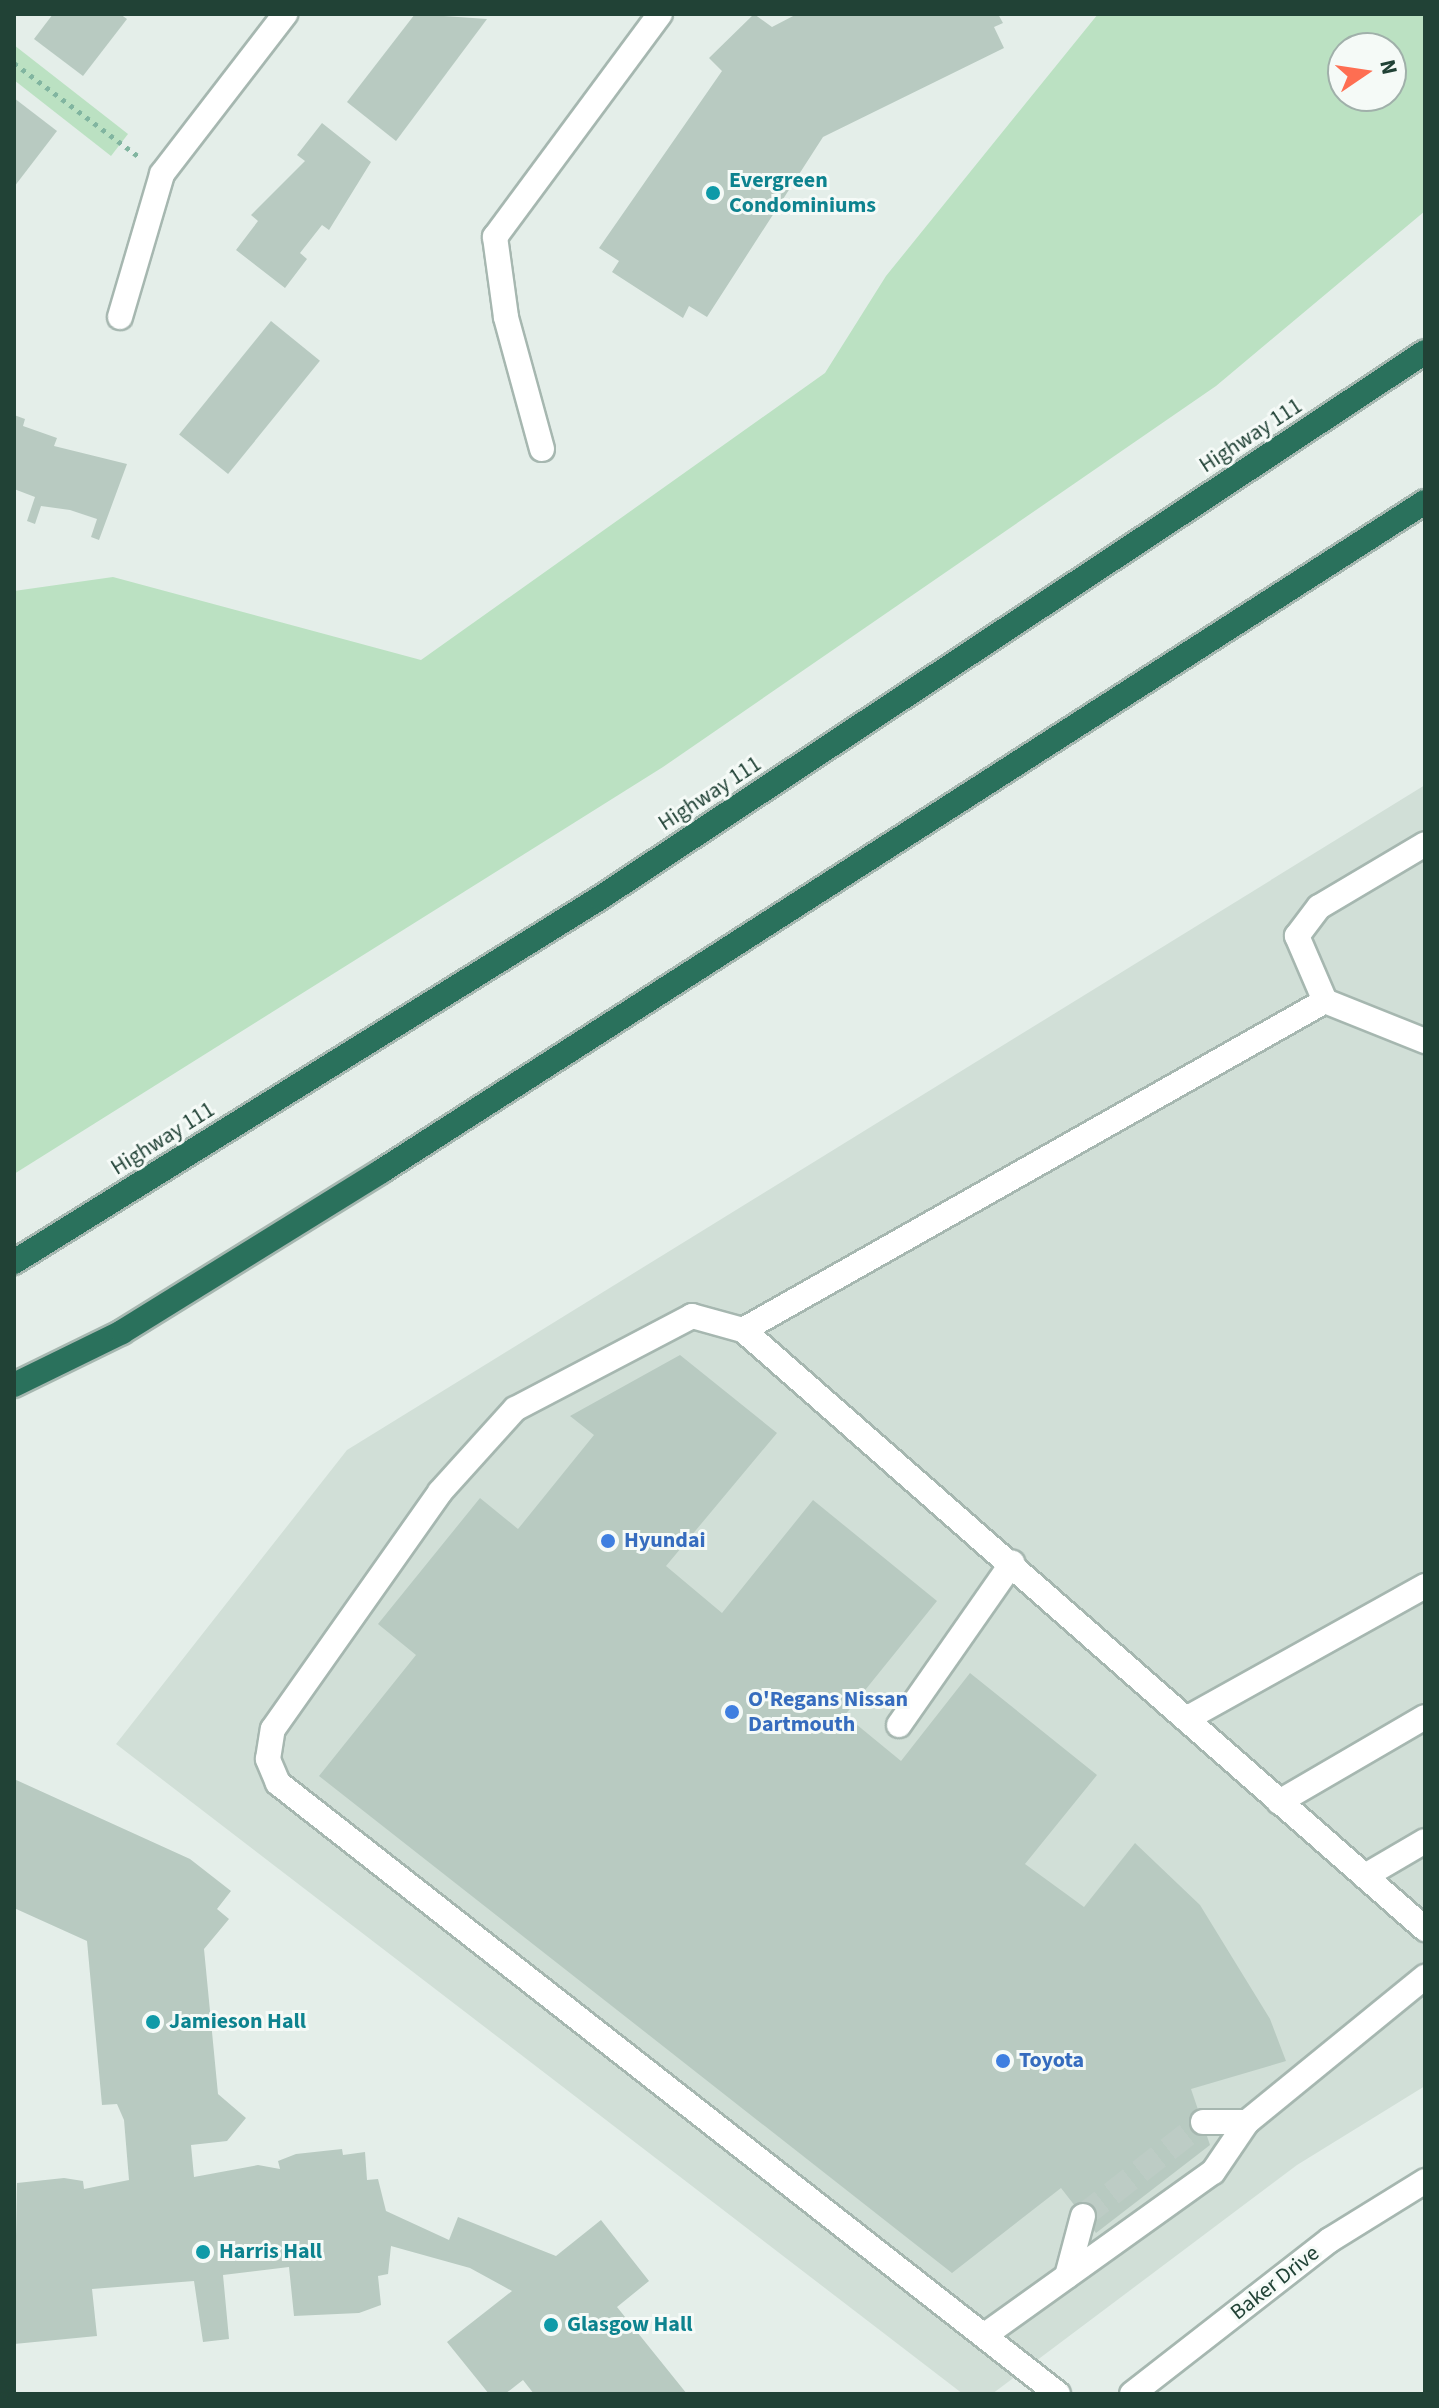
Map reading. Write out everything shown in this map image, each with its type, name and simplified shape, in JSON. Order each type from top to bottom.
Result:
[{"type":"highway","name":"Highway 111","points":[[14,1262],[600,898],[1425,352]]},
{"type":"highway","points":[[14,1385],[122,1332],[366,1181],[1425,502]]},
{"type":"highway","points":[[1333,563],[1425,514]]},
{"type":"street","points":[[120,317],[162,174],[285,14]]},
{"type":"street","points":[[542,449],[506,317],[495,237],[660,14]]},
{"type":"street","points":[[1425,844],[1319,907],[1297,936],[1325,1001],[1425,1041]]},
{"type":"street","points":[[743,1330],[1325,1001]]},
{"type":"street","points":[[1058,2394],[278,1783],[268,1759],[273,1729],[440,1492],[515,1409],[692,1316],[743,1330],[1012,1563],[1425,1929]]},
{"type":"street","points":[[899,1725],[1012,1563]]},
{"type":"street","points":[[1186,1719],[1425,1586]]},
{"type":"street","points":[[1279,1802],[1425,1717]]},
{"type":"street","points":[[1365,1876],[1425,1841]]},
{"type":"street","points":[[985,2335],[1213,2172],[1247,2122],[1425,1977]]},
{"type":"street","points":[[1203,2122],[1247,2122]]},
{"type":"street","name":"Baker Drive","points":[[1132,2394],[1330,2240],[1425,2181]]},
{"type":"street","points":[[1067,2276],[1083,2216]]},
{"type":"path","points":[[14,63],[162,174]]},
{"type":"shaded area","points":[[1425,785],[1425,2086],[1297,2165],[992,2394],[963,2394],[116,1744],[347,1450]]},
{"type":"green space","points":[[1098,14],[1425,14],[1425,211],[1216,386],[663,767],[14,1174],[14,591],[113,577],[421,660],[825,373],[886,276]]},
{"type":"green space","points":[[14,45],[128,134],[111,156],[14,80]]},
{"type":"building","points":[[53,14],[120,14],[127,19],[83,76],[34,39]]},
{"type":"building","points":[[415,14],[487,19],[396,141],[347,102]]},
{"type":"building","name":"Evergreen Condominiums","points":[[754,14],[772,27],[797,14],[998,14],[1003,23],[994,27],[1004,48],[823,137],[707,317],[689,306],[683,318],[612,272],[619,261],[599,248],[722,71],[709,58]]},
{"type":"building","points":[[14,98],[57,131],[14,187]]},
{"type":"building","points":[[322,123],[371,162],[329,230],[322,225],[300,253],[307,259],[285,288],[236,250],[258,221],[251,215],[305,161],[297,155]]},
{"type":"building","points":[[271,321],[320,361],[228,474],[179,434]]},
{"type":"building","points":[[14,415],[25,419],[23,426],[57,438],[54,446],[127,464],[99,540],[91,537],[97,519],[70,510],[41,506],[35,524],[27,521],[35,497],[14,489]]},
{"type":"building","points":[[680,1355],[777,1433],[666,1566],[722,1613],[813,1500],[937,1601],[845,1715],[901,1761],[970,1673],[1097,1775],[1025,1864],[1084,1907],[1135,1843],[1200,1905],[1270,2019],[1286,2061],[1191,2089],[1210,2145],[1096,2233],[1061,2188],[952,2273],[319,1776],[416,1655],[378,1624],[480,1498],[518,1529],[594,1435],[570,1416]]},
{"type":"building","points":[[14,1779],[190,1859],[231,1891],[217,1909],[229,1919],[204,1949],[218,2094],[246,2118],[227,2141],[191,2145],[194,2177],[258,2165],[280,2169],[278,2161],[296,2154],[342,2149],[343,2155],[365,2152],[367,2180],[378,2179],[386,2211],[449,2240],[458,2217],[556,2256],[601,2220],[649,2281],[617,2307],[687,2394],[534,2394],[523,2380],[505,2394],[489,2394],[447,2342],[512,2291],[470,2268],[391,2246],[388,2274],[378,2276],[381,2305],[359,2313],[294,2316],[289,2267],[223,2275],[229,2339],[203,2342],[194,2281],[92,2289],[97,2336],[14,2344],[17,2183],[64,2178],[83,2181],[84,2189],[129,2180],[124,2120],[117,2104],[102,2105],[87,1941],[14,1908]]},
{"type":"tunnel","points":[[1083,2216],[1203,2122]]},
{"type":"place","name":"Evergreen Condominiums","points":[[713,193]]},
{"type":"place","name":"Hyundai","points":[[608,1541]]},
{"type":"place","name":"O'Regans Nissan Dartmouth","points":[[732,1712]]},
{"type":"place","name":"Jamieson Hall","points":[[153,2022]]},
{"type":"place","name":"Toyota","points":[[1003,2061]]},
{"type":"place","name":"Harris Hall","points":[[203,2252]]},
{"type":"place","name":"Glasgow Hall","points":[[551,2325]]}]
